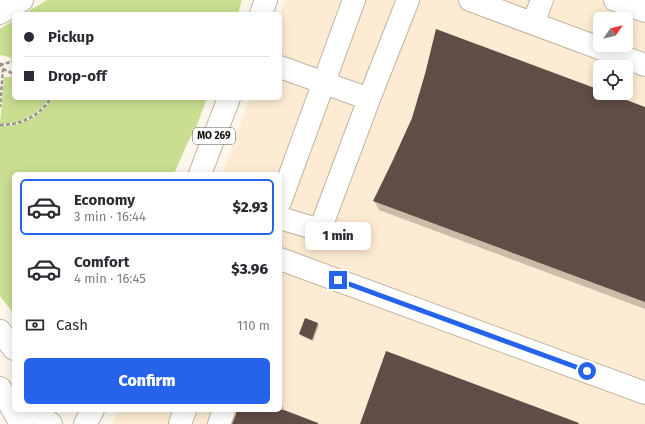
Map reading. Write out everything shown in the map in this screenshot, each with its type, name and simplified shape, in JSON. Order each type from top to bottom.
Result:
[{"type":"main road","points":[[0,13],[22,0]]},
{"type":"main road","points":[[262,12],[266,0]]},
{"type":"main road","points":[[282,196],[354,0]]},
{"type":"main road","points":[[282,219],[320,230],[408,0]]},
{"type":"main road","points":[[470,0],[645,65]]},
{"type":"main road","points":[[533,24],[542,0]]},
{"type":"main road","points":[[615,0],[645,11]]},
{"type":"main road","points":[[282,68],[369,99]]},
{"type":"main road","name":"MO 269","points":[[201,172],[228,100]]},
{"type":"main road","points":[[282,260],[645,393]]},
{"type":"main road","points":[[0,331],[12,346]]},
{"type":"main road","points":[[0,377],[12,390]]},
{"type":"main road","points":[[0,388],[12,409]]},
{"type":"main road","points":[[14,412],[21,424]]},
{"type":"main road","points":[[36,412],[51,424]]},
{"type":"main road","points":[[58,412],[67,424]]},
{"type":"main road","points":[[86,424],[92,412]]},
{"type":"main road","points":[[180,424],[184,412]]},
{"type":"main road","points":[[219,424],[223,412]]},
{"type":"path","points":[[12,62],[0,65],[3,69],[12,73]]},
{"type":"path","points":[[0,107],[3,69]]},
{"type":"path","points":[[0,125],[15,124],[31,118],[44,107],[49,100]]},
{"type":"shaded area","points":[[286,0],[645,0],[645,424],[112,424],[118,412],[282,412],[282,172],[223,172],[249,100],[282,100],[282,12]]},
{"type":"green space","points":[[47,0],[242,0],[239,12],[27,12]]},
{"type":"green space","points":[[12,21],[12,59],[0,55],[0,29]]},
{"type":"green space","points":[[11,74],[12,100],[49,100],[35,114],[15,123],[0,124],[4,77],[11,77]]},
{"type":"green space","points":[[51,100],[206,100],[197,125],[175,172],[12,172],[12,311],[0,296],[0,126],[16,125],[30,119],[43,110]]},
{"type":"building","points":[[436,29],[593,87],[593,100],[626,100],[645,107],[645,302],[373,201],[412,118]]},
{"type":"building","points":[[305,318],[318,323],[312,340],[299,334]]},
{"type":"building","points":[[386,351],[579,423],[360,424]]},
{"type":"building","points":[[282,410],[284,410],[318,424],[232,424],[236,412],[282,412]]},
{"type":"route","points":[[338,280],[587,371]]}]
